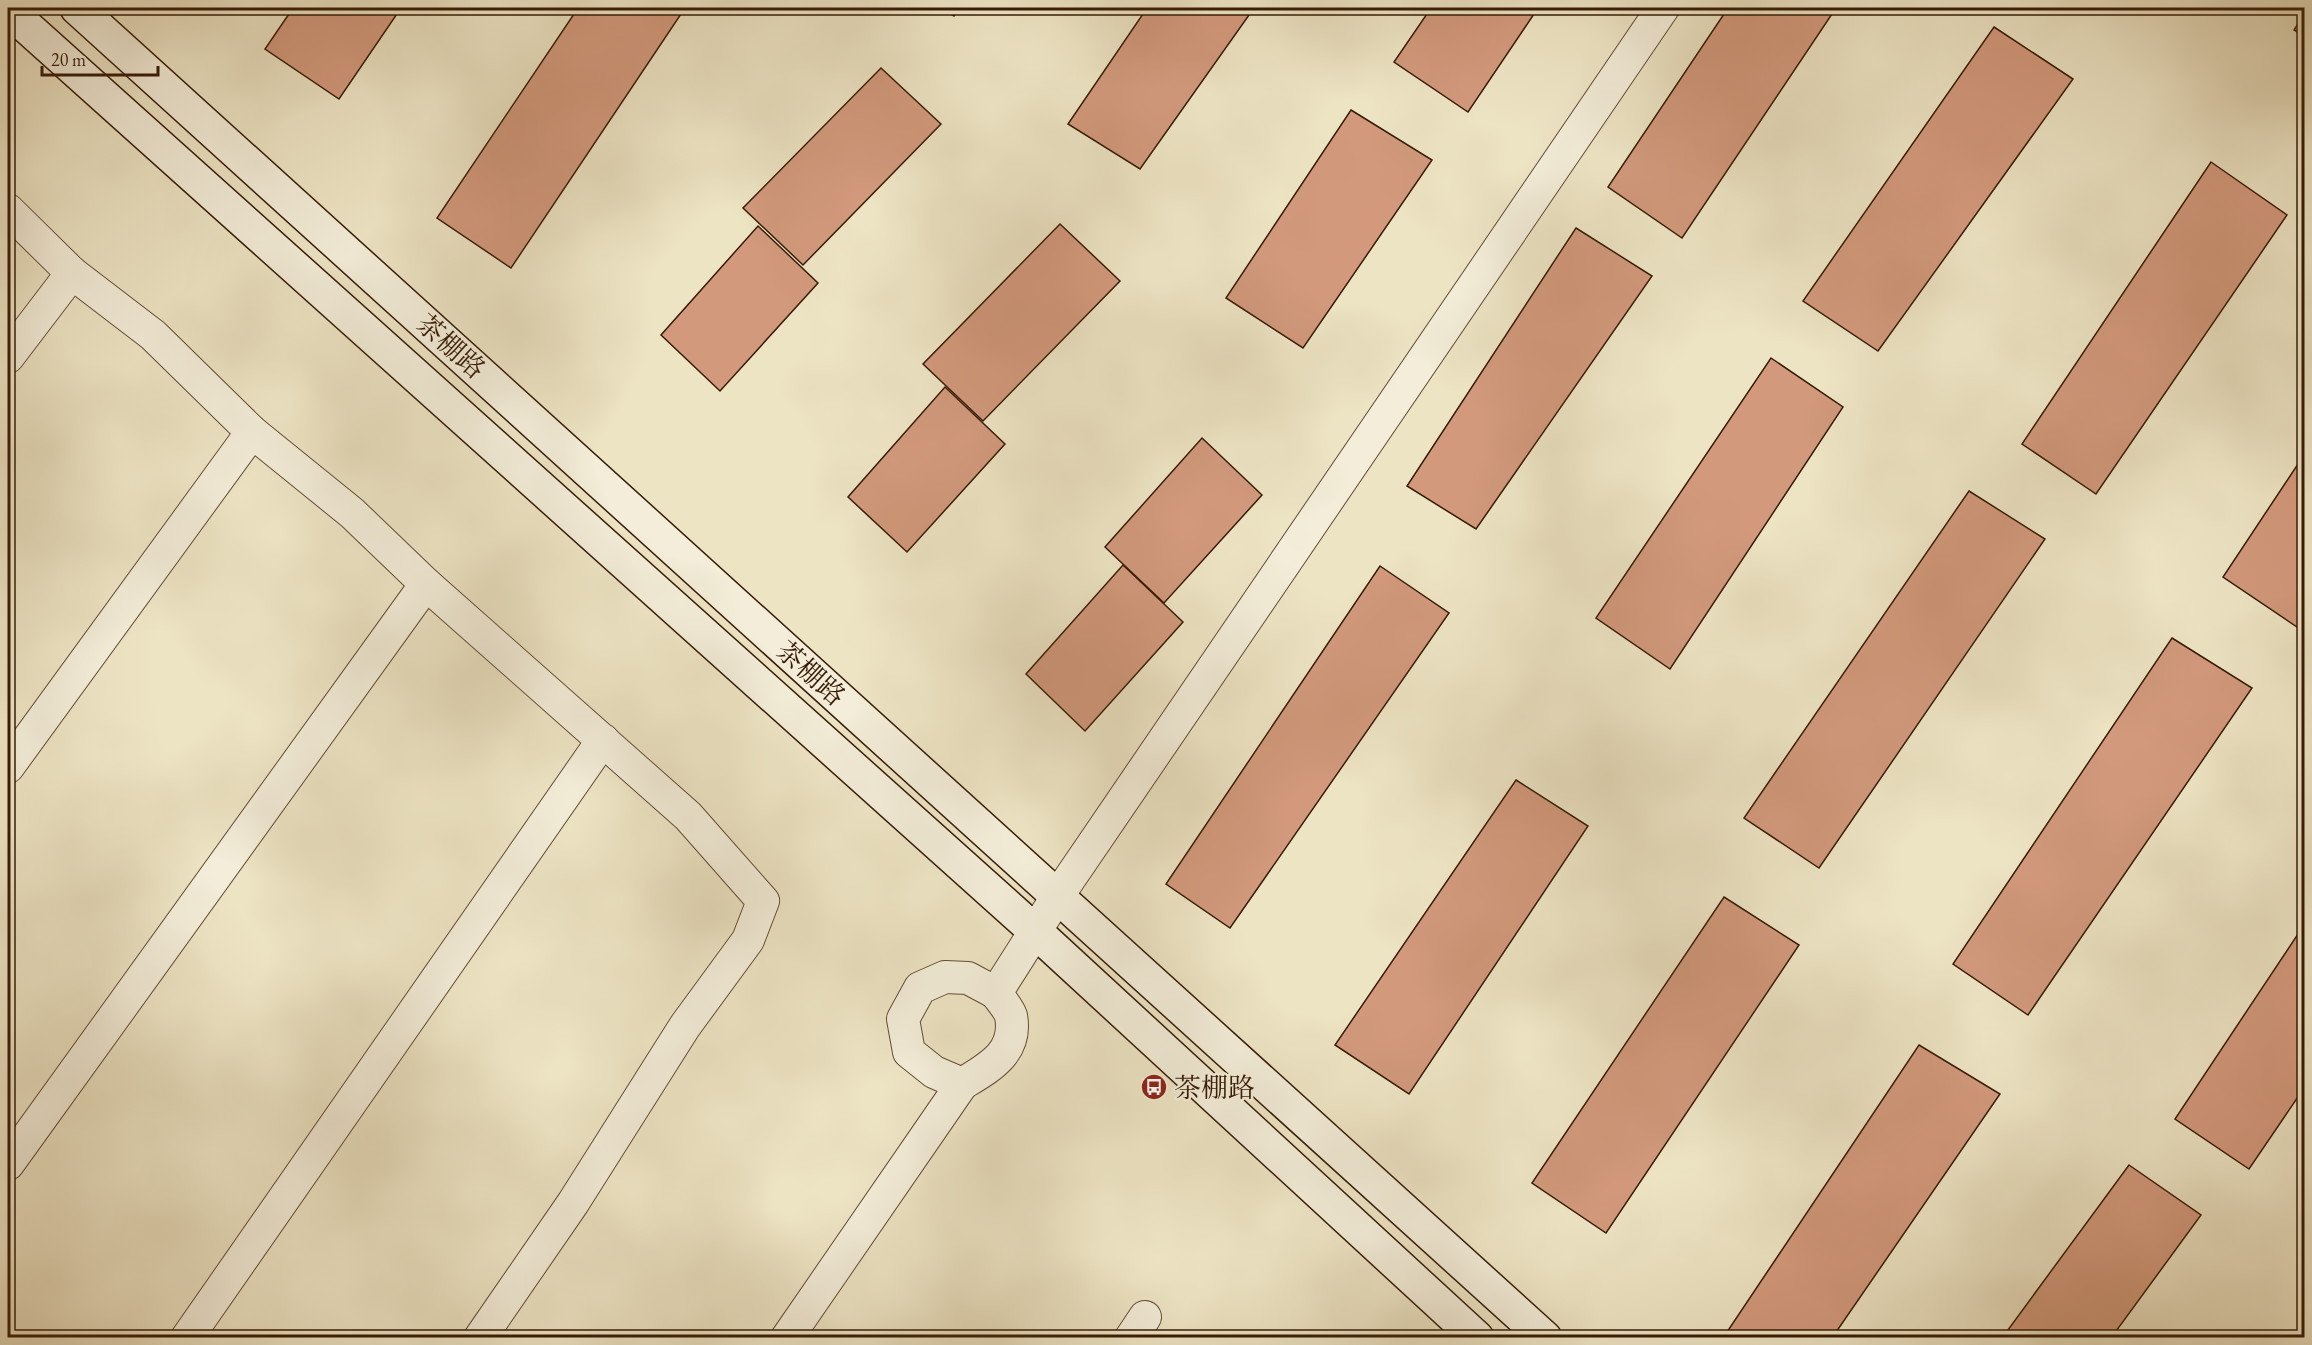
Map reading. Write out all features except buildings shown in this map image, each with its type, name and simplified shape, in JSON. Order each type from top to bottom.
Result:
[{"type":"street","name":"茶棚路","points":[[77,8],[1545,1338]]},
{"type":"street","points":[[996,993],[1057,897],[1663,8]]},
{"type":"street","name":"茶棚路","points":[[8,10],[1035,931],[1477,1338]]},
{"type":"street","points":[[8,210],[72,273],[153,335],[252,432],[352,513],[426,585],[688,816],[764,901],[748,940],[685,1026],[573,1203],[480,1338]]},
{"type":"street","points":[[8,357],[72,273]]},
{"type":"street","points":[[8,767],[252,432]]},
{"type":"street","points":[[8,1164],[426,585]]},
{"type":"street","points":[[187,1338],[603,740]]},
{"type":"street","points":[[788,1338],[963,1084],[997,1062],[1010,1040],[1011,1015],[996,993],[968,978],[945,976],[920,988],[903,1020],[909,1052],[934,1072],[963,1084]]},
{"type":"place","name":"茶棚路","points":[[1154,1087]]}]
